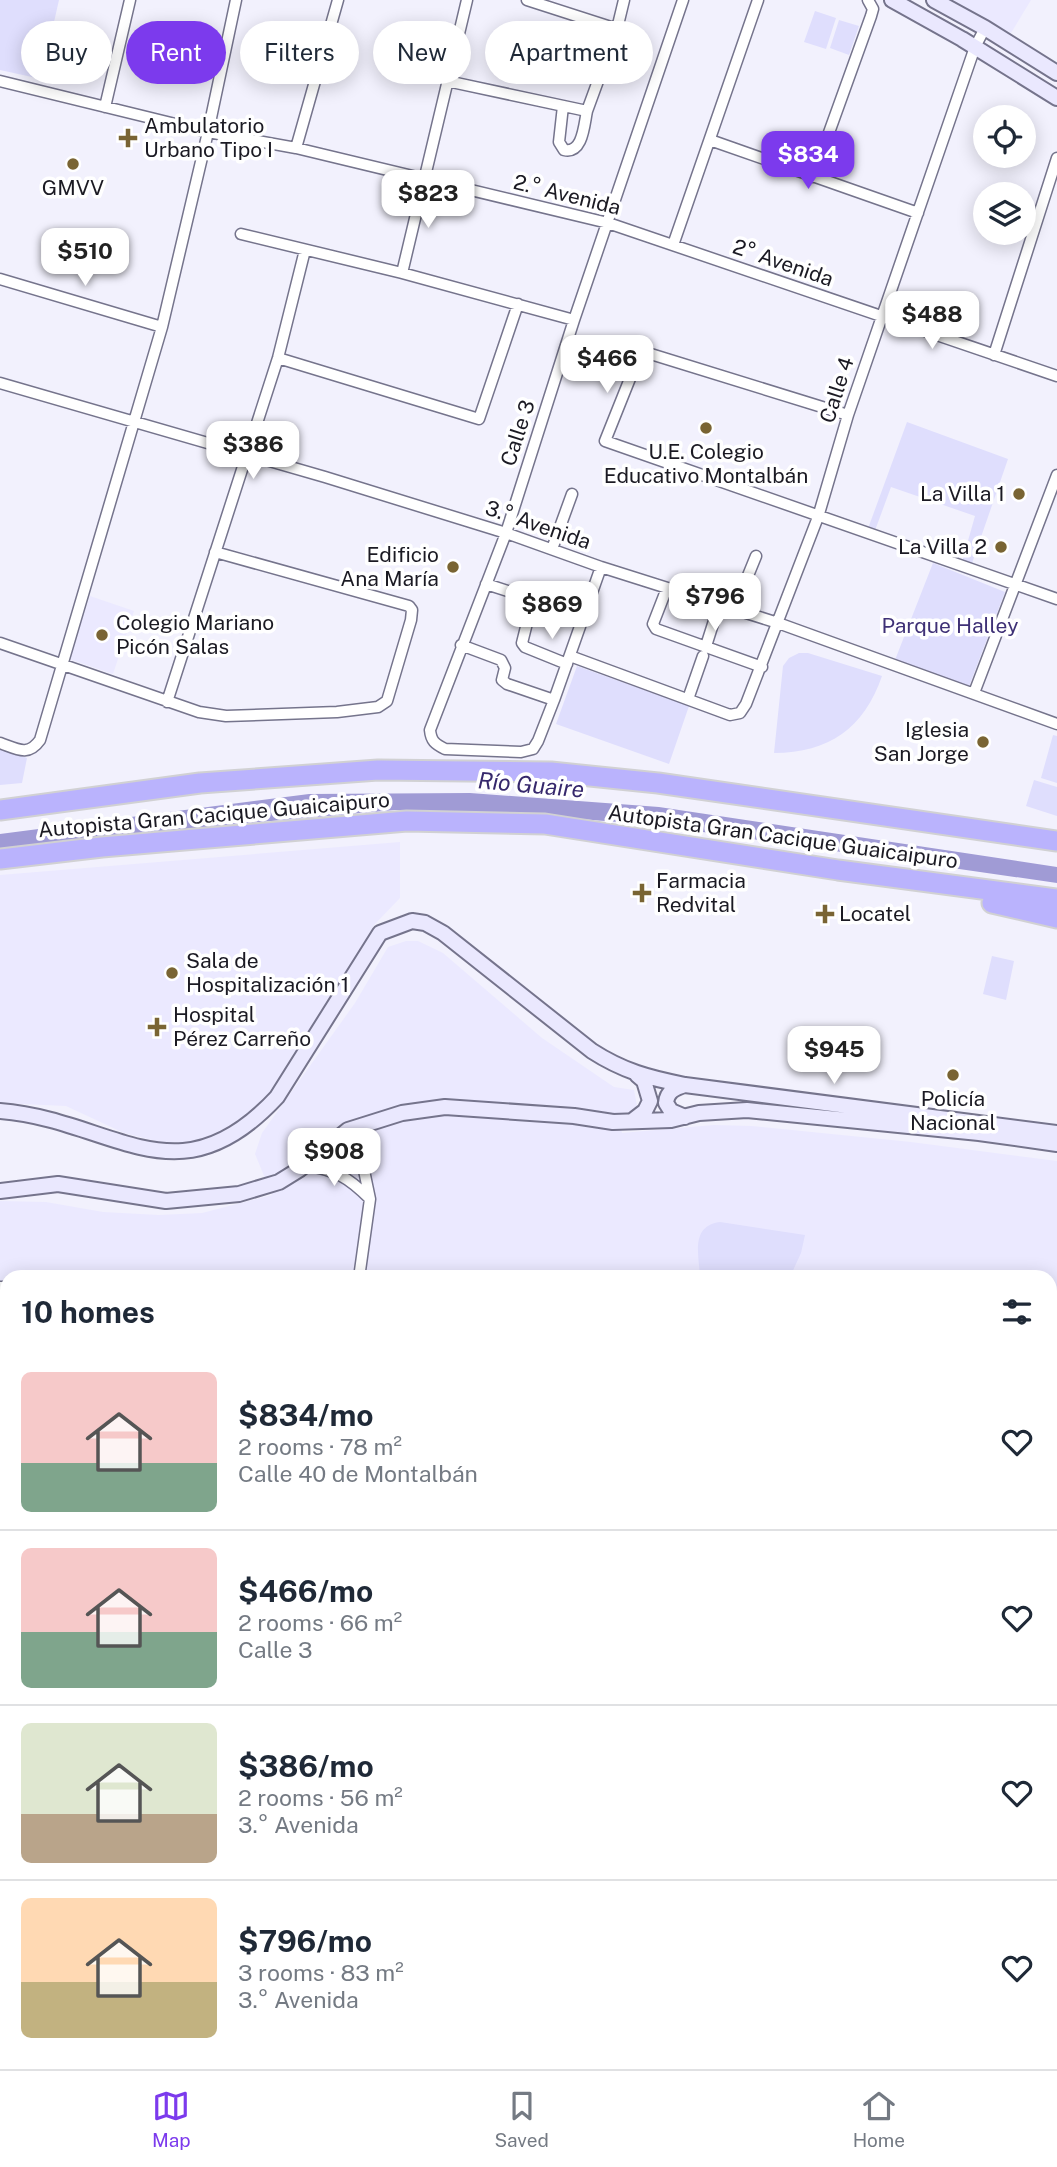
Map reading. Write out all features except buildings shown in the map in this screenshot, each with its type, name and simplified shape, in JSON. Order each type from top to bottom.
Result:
[{"type":"highway","name":"Autopista Gran Cacique Guaicaipuro","points":[[0,810],[200,783],[378,770],[551,772],[658,783],[853,811],[924,815],[1055,832]]},
{"type":"highway","name":"Autopista Gran Cacique Guaicaipuro","points":[[0,859],[102,847],[407,821],[545,824],[869,874],[1057,899]]},
{"type":"highway","points":[[869,874],[897,885],[1015,907],[1057,918]]},
{"type":"main road","points":[[892,0],[1057,98]]},
{"type":"main road","points":[[934,0],[1057,73]]},
{"type":"main road","points":[[0,1111],[60,1121],[124,1144],[175,1153],[205,1148],[232,1136],[261,1115],[277,1097],[380,933],[412,921],[425,923],[443,933],[592,1051],[616,1066],[636,1074],[685,1085],[979,1122],[1052,1138]]},
{"type":"main road","points":[[632,1121],[645,1111],[650,1097],[644,1081],[636,1074]]},
{"type":"main road","points":[[685,1085],[676,1087],[669,1093],[666,1103],[671,1111],[686,1117]]},
{"type":"main road","points":[[0,1191],[58,1184],[166,1201],[239,1194],[279,1182],[348,1130],[402,1114],[445,1107],[574,1116],[612,1122],[671,1120],[699,1113],[747,1110],[1052,1138]]},
{"type":"street","points":[[105,107],[130,0]]},
{"type":"street","points":[[0,743],[25,752],[34,749],[40,740],[162,327],[236,0]]},
{"type":"street","points":[[296,148],[338,0]]},
{"type":"street","points":[[462,21],[467,0]]},
{"type":"street","points":[[527,0],[592,21]]},
{"type":"street","points":[[619,21],[624,0]]},
{"type":"street","name":"Calle 3","points":[[554,701],[538,741],[533,749],[527,752],[444,749],[431,738],[430,730],[461,645],[506,533],[574,320],[683,0]]},
{"type":"street","points":[[673,245],[758,0]]},
{"type":"street","points":[[813,177],[871,16],[873,9],[868,0]]},
{"type":"street","name":"Calle 4","points":[[688,699],[730,715],[740,713],[746,704],[818,517],[882,317],[975,47],[985,28]]},
{"type":"street","name":"2.° Avenida","points":[[0,81],[208,132],[296,148],[608,223],[673,245]]},
{"type":"street","points":[[401,274],[447,84]]},
{"type":"street","points":[[457,84],[587,111]]},
{"type":"street","points":[[563,106],[559,142],[564,150],[570,152],[576,149],[597,84]]},
{"type":"street","points":[[710,140],[918,213]]},
{"type":"street","points":[[994,355],[1057,158]]},
{"type":"street","points":[[241,234],[574,320]]},
{"type":"street","name":"2° Avenida","points":[[673,245],[882,317]]},
{"type":"street","points":[[167,702],[278,358],[305,250]]},
{"type":"street","points":[[0,279],[162,327]]},
{"type":"street","points":[[278,358],[479,419],[518,304]]},
{"type":"street","points":[[882,317],[1057,376]]},
{"type":"street","points":[[849,415],[641,351],[605,441],[1057,599]]},
{"type":"street","name":"3.° Avenida","points":[[0,383],[506,533],[601,567],[778,623],[1057,724]]},
{"type":"street","points":[[974,693],[1057,475]]},
{"type":"street","points":[[552,549],[572,494]]},
{"type":"street","points":[[0,643],[199,712],[226,716],[337,712],[378,707],[387,701],[411,620],[412,610],[409,606],[215,551]]},
{"type":"street","points":[[734,610],[755,556]]},
{"type":"street","points":[[461,645],[501,660],[505,668],[502,680],[507,684],[554,701],[601,567]]},
{"type":"street","points":[[486,584],[585,616]]},
{"type":"street","points":[[667,588],[654,627],[705,651],[762,667]]},
{"type":"street","points":[[528,618],[522,643],[525,648],[688,699],[719,605]]},
{"type":"street","points":[[348,1130],[360,1156],[370,1199],[360,1270]]},
{"type":"street","points":[[305,1165],[346,1176],[370,1199]]},
{"type":"shaded area","points":[[948,0],[1031,0],[1011,33]]},
{"type":"shaded area","name":"Colegio Mariano Picón Salas","points":[[90,596],[134,611],[113,674],[69,659]]},
{"type":"shaded area","points":[[470,793],[659,807],[1057,867],[1057,883],[654,825],[531,815],[395,810],[204,827],[0,851],[0,834],[309,794]]},
{"type":"shaded area","name":"Hospital Pérez Carreño","points":[[400,842],[400,898],[374,925],[348,973],[281,1081],[262,1103],[230,1128],[207,1139],[185,1143],[160,1142],[124,1133],[66,1106],[0,1103],[0,875]]},
{"type":"shaded area","points":[[406,941],[418,941],[443,953],[542,1038],[614,1087],[634,1090],[637,1106],[619,1122],[622,1133],[714,1125],[752,1126],[911,1142],[1057,1161],[1057,1270],[0,1270],[0,1201],[46,1202],[103,1212],[159,1215],[202,1213],[272,1195],[255,1154],[262,1133],[355,1003],[388,947]]},
{"type":"green space","points":[[0,0],[59,0],[54,21],[21,21],[21,75],[0,70]]},
{"type":"green space","points":[[815,11],[836,18],[826,49],[804,42]]},
{"type":"green space","points":[[839,20],[859,26],[849,55],[830,48]]},
{"type":"green space","points":[[907,422],[1008,459],[971,566],[962,562],[975,516],[891,487],[873,536],[866,534]]},
{"type":"green space","name":"Parque Halley","points":[[933,563],[1005,592],[968,689],[895,660]]},
{"type":"green space","points":[[799,653],[808,653],[882,676],[865,710],[842,734],[812,748],[774,753],[783,666],[789,658]]},
{"type":"green space","points":[[577,666],[689,706],[669,764],[556,724]]},
{"type":"green space","points":[[1053,735],[1057,736],[1057,783],[1041,778]]},
{"type":"green space","points":[[0,748],[27,758],[22,783],[0,785]]},
{"type":"green space","points":[[1034,780],[1057,787],[1057,816],[1026,806]]},
{"type":"green space","points":[[992,956],[1014,961],[1006,1000],[983,994]]},
{"type":"green space","points":[[720,1222],[805,1235],[793,1270],[699,1270],[698,1243],[704,1229]]},
{"type":"place","name":"Ambulatorio Urbano Tipo I","points":[[128,138]]},
{"type":"place","name":"GMVV","points":[[73,164]]},
{"type":"place","name":"U.E. Colegio Educativo Montalbán","points":[[706,428]]},
{"type":"place","name":"La Villa 1","points":[[1019,494]]},
{"type":"place","name":"La Villa 2","points":[[1001,547]]},
{"type":"place","name":"Edificio Ana María","points":[[453,567]]},
{"type":"place","name":"Colegio Mariano Picón Salas","points":[[102,635]]},
{"type":"place","name":"Iglesia San Jorge","points":[[983,742]]},
{"type":"place","name":"Farmacia Redvital","points":[[642,893]]},
{"type":"place","name":"Locatel","points":[[825,914]]},
{"type":"place","name":"Sala de Hospitalización 1","points":[[172,973]]},
{"type":"place","name":"Hospital Pérez Carreño","points":[[157,1027]]},
{"type":"place","name":"Policía Nacional","points":[[953,1075]]},
{"type":"water label","name":"Río Guaire","points":[[531,785]]}]
